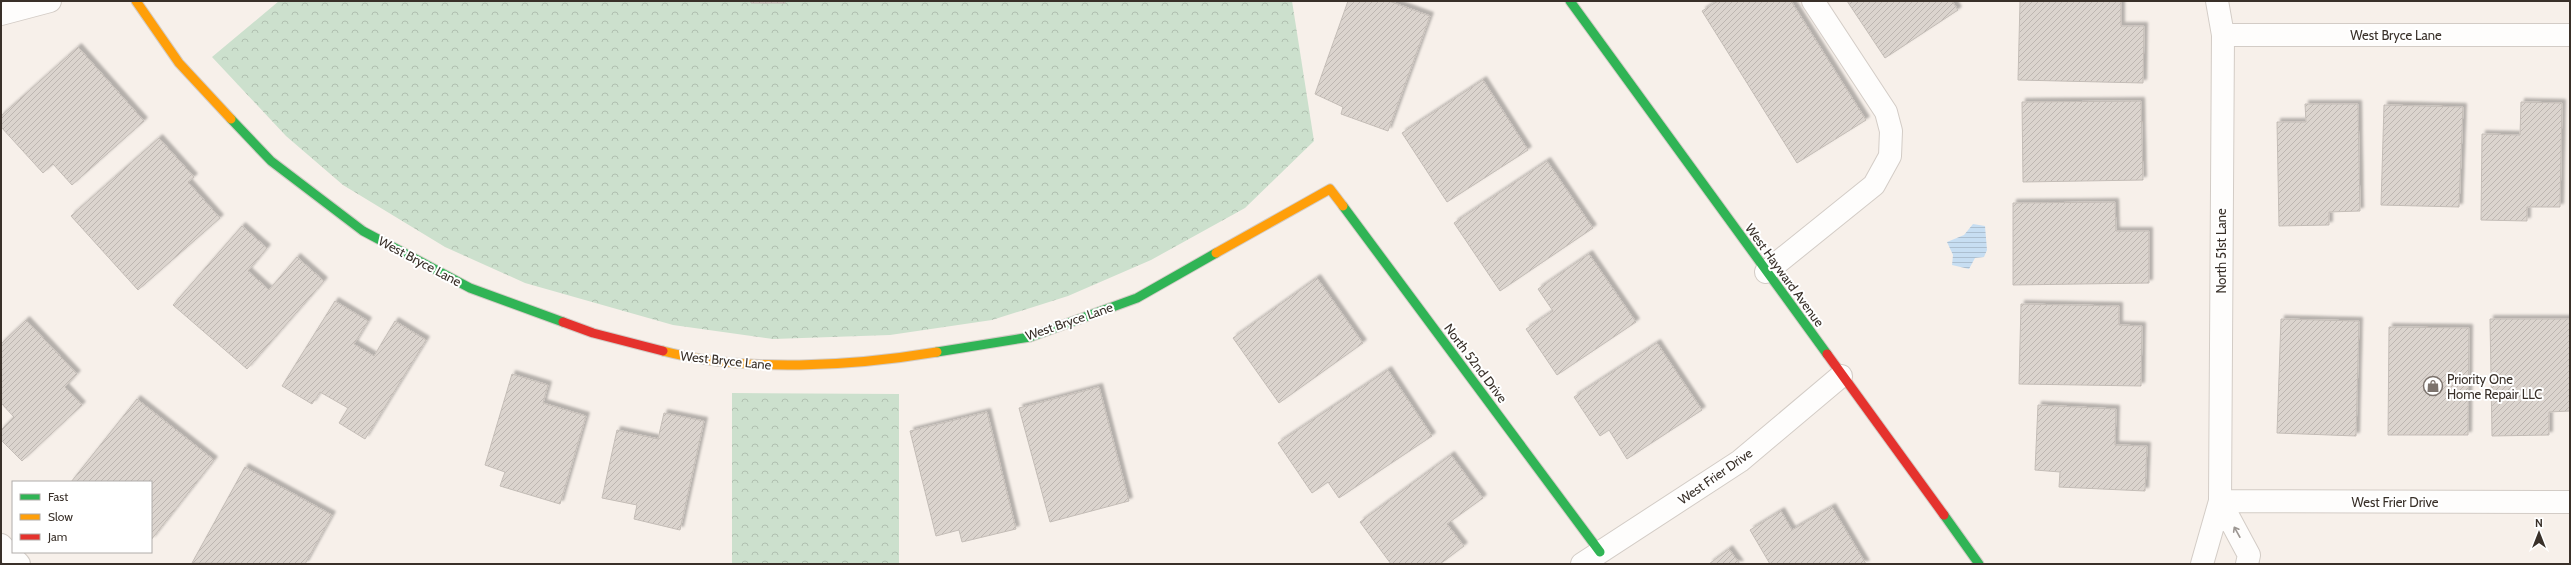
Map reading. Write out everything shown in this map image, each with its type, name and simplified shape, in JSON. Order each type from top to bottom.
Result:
[{"type":"street","points":[[1,14],[50,1]]},
{"type":"street","name":"West Bryce Lane","points":[[136,1],[179,63],[272,161],[363,231],[470,288],[593,333],[688,358],[783,365],[895,359],[1030,337],[1137,298],[1330,188]]},
{"type":"street","name":"West Hayward Avenue","points":[[1570,1],[1840,376],[1980,564]]},
{"type":"street","points":[[1766,272],[1874,185],[1890,156],[1891,131],[1886,112],[1813,1]]},
{"type":"street","name":"North 51st Lane","points":[[2202,564],[2220,501],[2223,35],[2217,1]]},
{"type":"street","name":"West Bryce Lane","points":[[2223,35],[2570,35]]},
{"type":"street","name":"North 52nd Drive","points":[[1330,188],[1600,552]]},
{"type":"street","name":"West Frier Drive","points":[[1582,564],[1740,461],[1840,376]]},
{"type":"street","name":"North 51st Lane","points":[[2220,501],[2249,555],[2247,564]]},
{"type":"street","name":"West Frier Drive","points":[[2220,501],[2570,502]]},
{"type":"street","points":[[1,545],[19,564]]},
{"type":"green space","points":[[279,1],[1292,1],[1314,141],[1245,208],[1151,260],[1068,296],[992,320],[890,335],[773,339],[673,325],[525,283],[445,247],[343,185],[286,136],[212,57]]},
{"type":"green space","points":[[732,393],[899,394],[899,564],[732,564]]},
{"type":"water","points":[[1973,224],[1985,226],[1987,250],[1984,257],[1975,258],[1969,269],[1952,265],[1953,255],[1947,242],[1964,235]]},
{"type":"building","points":[[751,1],[785,1],[785,3],[751,3]]},
{"type":"building","points":[[1348,1],[1389,1],[1430,16],[1388,131],[1341,114],[1343,107],[1315,94]]},
{"type":"building","points":[[1718,1],[1791,1],[1866,120],[1797,163],[1702,11]]},
{"type":"building","points":[[1847,1],[1952,1],[1958,10],[1885,58]]},
{"type":"building","points":[[2020,1],[2121,1],[2121,26],[2144,26],[2143,83],[2018,80]]},
{"type":"building","points":[[78,47],[144,121],[72,185],[53,164],[43,173],[1,127],[1,116]]},
{"type":"building","points":[[1483,80],[1528,150],[1447,202],[1402,133]]},
{"type":"building","points":[[2141,101],[2143,180],[2023,182],[2022,102]]},
{"type":"building","points":[[2521,102],[2562,103],[2560,207],[2527,207],[2527,221],[2481,220],[2482,134],[2520,135]]},
{"type":"building","points":[[2305,104],[2358,104],[2360,211],[2329,212],[2329,225],[2279,226],[2277,122],[2306,122]]},
{"type":"building","points":[[2384,105],[2463,107],[2459,207],[2381,205]]},
{"type":"building","points":[[159,138],[194,177],[188,182],[220,218],[138,290],[71,216]]},
{"type":"building","points":[[1547,161],[1593,228],[1500,291],[1454,223]]},
{"type":"building","points":[[2115,202],[2116,231],[2149,231],[2149,283],[2013,285],[2013,203]]},
{"type":"building","points":[[242,226],[267,248],[248,271],[269,290],[297,257],[324,281],[247,369],[173,305]]},
{"type":"building","points":[[1589,254],[1636,322],[1557,375],[1526,329],[1553,311],[1538,289]]},
{"type":"building","points":[[1317,278],[1363,343],[1279,403],[1233,338]]},
{"type":"building","points":[[335,301],[368,321],[354,344],[374,356],[395,321],[426,340],[365,439],[339,423],[348,408],[320,392],[312,404],[282,386]]},
{"type":"building","points":[[2021,304],[2119,306],[2119,325],[2142,326],[2141,386],[2019,384]]},
{"type":"building","points":[[2281,319],[2359,321],[2356,436],[2277,433]]},
{"type":"building","points":[[2490,319],[2570,319],[2570,411],[2549,412],[2549,435],[2492,436]]},
{"type":"building","points":[[26,320],[77,374],[65,387],[82,405],[22,461],[1,440],[1,430],[14,417],[1,403],[1,344]]},
{"type":"building","points":[[2389,327],[2469,328],[2468,435],[2388,435]]},
{"type":"building","points":[[1657,343],[1702,410],[1627,459],[1609,430],[1600,436],[1574,397]]},
{"type":"building","points":[[1388,370],[1432,436],[1339,498],[1328,482],[1312,493],[1278,443]]},
{"type":"building","points":[[512,374],[548,385],[543,403],[586,416],[560,504],[500,486],[505,472],[485,465]]},
{"type":"building","points":[[1099,387],[1129,501],[1050,522],[1019,408]]},
{"type":"building","points":[[137,399],[214,460],[152,539],[152,481],[72,481]]},
{"type":"building","points":[[2038,405],[2116,409],[2115,445],[2147,446],[2145,491],[2059,487],[2060,472],[2035,470]]},
{"type":"building","points":[[987,412],[1016,529],[962,542],[959,530],[936,536],[910,431]]},
{"type":"building","points":[[664,413],[704,421],[680,530],[634,519],[637,505],[602,498],[617,430],[658,439]]},
{"type":"building","points":[[1451,455],[1483,498],[1447,524],[1464,546],[1440,564],[1391,564],[1360,522]]},
{"type":"building","points":[[245,467],[332,515],[305,564],[192,563]]},
{"type":"building","points":[[1832,507],[1866,564],[1770,564],[1750,530],[1781,511],[1792,530]]},
{"type":"building","points":[[1729,549],[1740,564],[1709,564]]},
{"type":"traffic: fast","points":[[1570,1],[1827,354]]},
{"type":"traffic: fast","points":[[231,119],[271,161],[363,231],[470,288],[563,322]]},
{"type":"traffic: fast","points":[[1343,206],[1600,552]]},
{"type":"traffic: fast","points":[[937,352],[1030,337],[1137,298],[1216,253]]},
{"type":"traffic: fast","points":[[1944,515],[1979,564]]},
{"type":"traffic: slow","points":[[136,1],[179,63],[231,119]]},
{"type":"traffic: slow","points":[[1216,253],[1330,189],[1343,206]]},
{"type":"traffic: slow","points":[[663,351],[695,358],[764,365],[835,364],[905,357],[937,352]]},
{"type":"traffic: jam","points":[[563,322],[593,333],[663,351]]},
{"type":"traffic: jam","points":[[1827,354],[1944,515]]},
{"type":"place","name":"Priority One Home Repair LLC","points":[[2433,386]]}]
